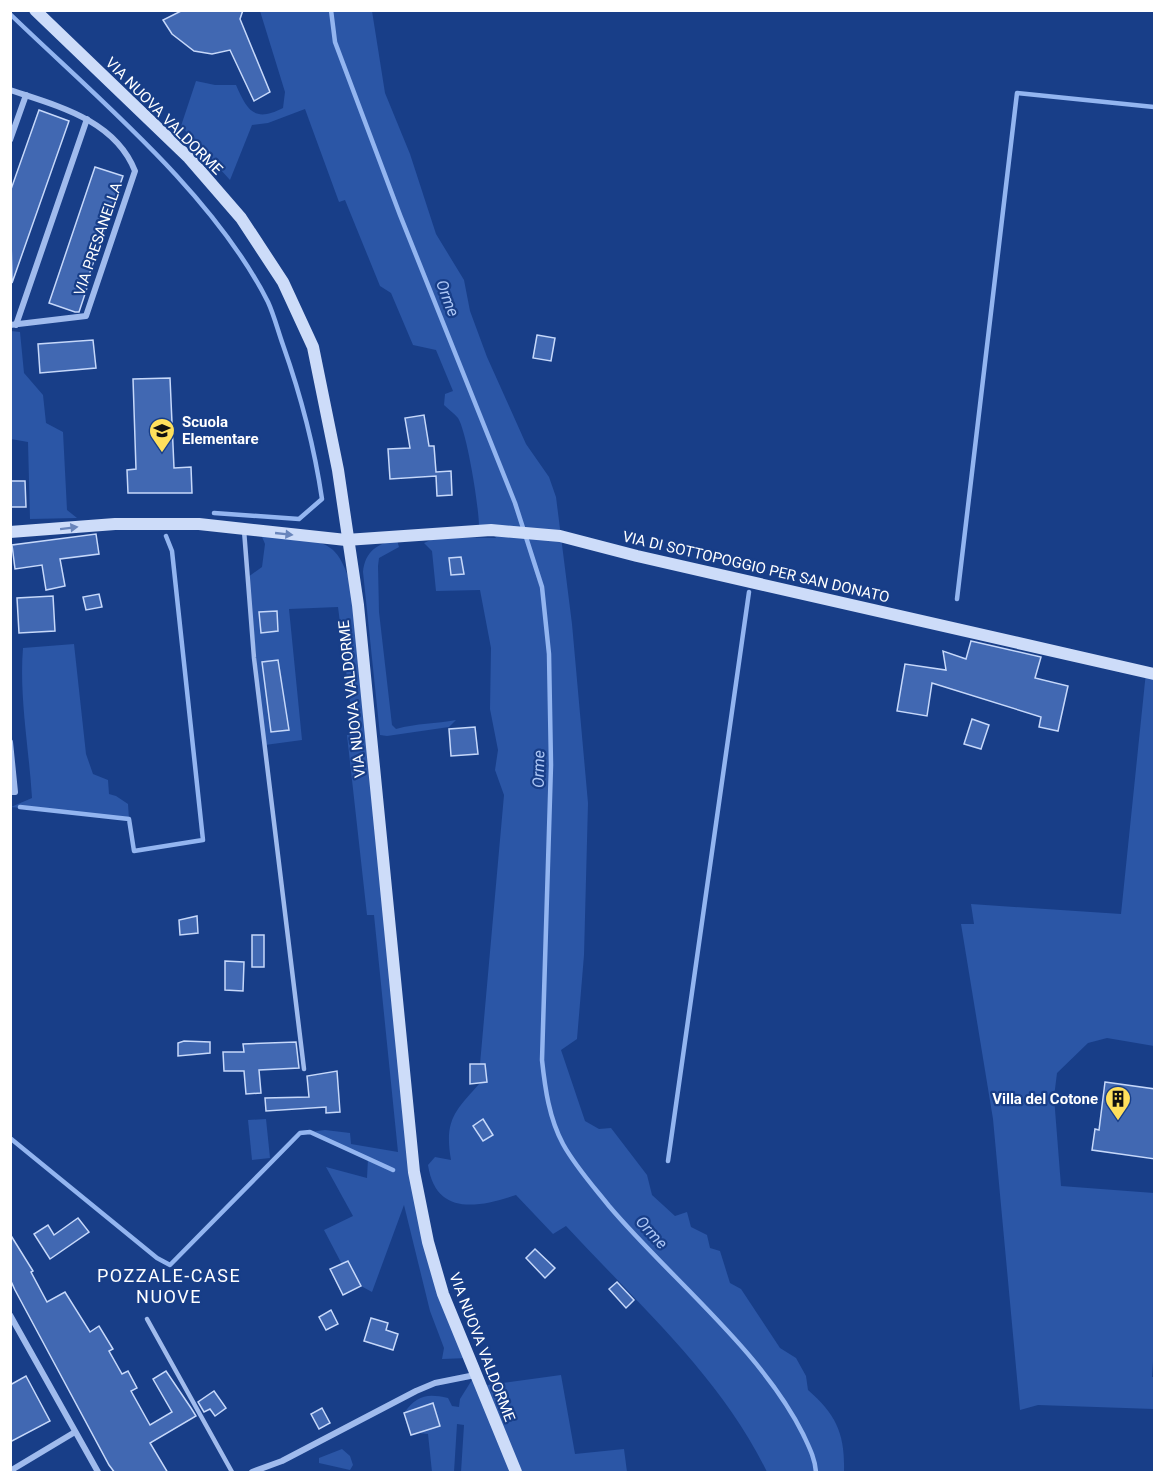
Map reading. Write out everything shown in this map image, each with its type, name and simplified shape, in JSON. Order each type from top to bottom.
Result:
[{"type":"main road","name":"VIA NUOVA VALDORME","points":[[35,10],[189,158],[241,218],[282,282],[313,347],[338,470],[346,540],[360,624],[414,1172],[428,1242],[443,1294],[516,1473]]},
{"type":"main road","points":[[10,532],[136,524],[199,524],[346,540]]},
{"type":"main road","name":"VIA DI SOTTOPOGGIO PER SAN DONATO","points":[[346,540],[461,530],[491,530],[560,536],[637,556],[1155,674]]},
{"type":"street","points":[[10,90],[87,119]]},
{"type":"street","points":[[10,140],[26,95]]},
{"type":"street","name":"VIA PRESANELLA","points":[[87,119],[113,136],[128,153],[135,171],[86,316],[13,325],[87,119]]},
{"type":"street","points":[[10,742],[13,792]]},
{"type":"street","points":[[10,1315],[98,1473]]},
{"type":"street","points":[[252,1473],[282,1461],[416,1391],[435,1383],[475,1375]]},
{"type":"street","points":[[10,1471],[75,1432]]},
{"type":"lane","points":[[244,530],[254,658],[304,1069]]},
{"type":"lane","points":[[147,1318],[232,1473]]},
{"type":"shaded area","points":[[260,11],[372,11],[385,93],[410,154],[436,234],[464,280],[470,311],[487,357],[526,444],[549,477],[556,497],[572,624],[588,803],[584,955],[577,1039],[561,1050],[585,1121],[599,1129],[611,1128],[647,1175],[652,1195],[675,1216],[687,1212],[691,1227],[707,1235],[710,1248],[720,1251],[730,1283],[741,1289],[780,1348],[796,1358],[806,1376],[808,1390],[832,1417],[841,1436],[844,1472],[767,1472],[748,1437],[702,1373],[676,1342],[566,1226],[553,1234],[516,1195],[488,1203],[461,1204],[450,1201],[440,1193],[433,1182],[428,1165],[435,1157],[451,1160],[449,1135],[458,1109],[480,1083],[487,1082],[485,1064],[480,1064],[504,795],[495,770],[498,750],[490,709],[491,648],[480,590],[436,591],[432,551],[424,543],[437,537],[496,538],[491,530],[479,530],[469,455],[458,418],[444,405],[445,394],[453,391],[436,350],[413,345],[391,293],[380,286],[345,200],[339,202],[305,109],[268,123],[252,125],[230,180],[181,126],[196,81],[215,85],[236,85],[248,107],[258,114],[283,108],[285,92]]},
{"type":"shaded area","points":[[11,331],[20,332],[24,373],[43,395],[46,423],[63,432],[67,510],[77,518],[30,519],[28,442],[11,439]]},
{"type":"shaded area","points":[[260,532],[309,539],[333,550],[345,568],[358,605],[386,909],[428,1242],[468,1358],[442,1359],[444,1348],[430,1311],[404,1205],[372,1292],[361,1286],[352,1269],[346,1272],[324,1230],[353,1216],[326,1167],[367,1178],[368,1159],[310,1132],[325,1130],[350,1133],[351,1144],[398,1152],[374,915],[367,915],[347,735],[354,734],[338,607],[289,609],[302,740],[265,745],[248,577],[262,567],[265,544]]},
{"type":"shaded area","points":[[397,540],[399,547],[379,558],[378,566],[379,612],[392,725],[396,729],[456,720],[449,727],[387,736],[380,735],[363,572],[366,559],[374,549],[384,543]]},
{"type":"shaded area","points":[[74,644],[86,754],[93,774],[108,780],[109,794],[128,804],[129,819],[11,807],[32,798],[23,704],[23,648]]},
{"type":"shaded area","points":[[1146,672],[1154,674],[1154,1046],[1107,1038],[1088,1043],[1057,1073],[1054,1097],[1061,1186],[1154,1193],[1152,1377],[1154,1377],[1154,1409],[1038,1405],[1020,1410],[993,1119],[961,924],[974,924],[971,904],[1121,914]]},
{"type":"shaded area","points":[[266,1119],[270,1158],[252,1160],[248,1120]]},
{"type":"shaded area","points":[[475,1375],[480,1386],[561,1375],[575,1454],[624,1449],[627,1472],[461,1472],[464,1425],[457,1424],[454,1472],[432,1472],[428,1434],[419,1433],[440,1425],[433,1403],[404,1413],[413,1402],[428,1396],[448,1398],[452,1406],[459,1407],[460,1399]]},
{"type":"shaded area","points":[[342,1449],[350,1456],[353,1465],[350,1470],[319,1463],[319,1458]]},
{"type":"building","points":[[183,10],[243,10],[240,19],[270,92],[254,101],[230,50],[212,54],[194,51],[172,34],[163,20]]},
{"type":"building","points":[[39,110],[69,121],[12,283],[10,192]]},
{"type":"building","points":[[95,167],[123,176],[86,284],[88,285],[79,312],[75,312],[49,303]]},
{"type":"building","points":[[537,335],[555,338],[551,361],[533,358]]},
{"type":"building","points":[[93,340],[96,368],[40,373],[38,344]]},
{"type":"building","points":[[170,378],[174,468],[191,467],[192,493],[128,493],[127,470],[136,469],[133,379]]},
{"type":"building","points":[[424,415],[429,446],[434,446],[436,472],[451,471],[452,495],[437,496],[436,476],[390,479],[388,449],[410,448],[405,418]]},
{"type":"building","points":[[10,481],[25,481],[26,507],[10,507]]},
{"type":"building","points":[[96,534],[99,554],[60,559],[65,586],[46,590],[42,565],[15,569],[12,545]]},
{"type":"building","points":[[461,557],[464,574],[451,575],[449,558]]},
{"type":"building","points":[[99,594],[102,607],[86,610],[83,597]]},
{"type":"building","points":[[53,596],[55,631],[19,633],[17,598]]},
{"type":"building","points":[[277,611],[278,631],[261,633],[259,612]]},
{"type":"building","points":[[971,641],[1041,657],[1035,678],[1068,686],[1058,731],[1039,727],[1041,717],[932,683],[927,716],[897,711],[905,664],[946,670],[943,651],[966,659]]},
{"type":"building","points":[[278,660],[289,730],[271,732],[262,662]]},
{"type":"building","points":[[972,719],[989,725],[981,749],[964,744]]},
{"type":"building","points":[[475,727],[478,754],[451,756],[449,729]]},
{"type":"building","points":[[197,916],[198,933],[180,935],[179,920]]},
{"type":"building","points":[[252,935],[264,935],[264,967],[252,967]]},
{"type":"building","points":[[225,961],[244,962],[243,991],[225,990]]},
{"type":"building","points":[[184,1041],[210,1042],[210,1053],[178,1056],[178,1043]]},
{"type":"building","points":[[296,1042],[299,1068],[259,1070],[261,1093],[246,1094],[244,1071],[224,1071],[223,1052],[244,1052],[243,1044]]},
{"type":"building","points":[[470,1064],[485,1064],[487,1082],[470,1084]]},
{"type":"building","points":[[337,1071],[340,1112],[326,1113],[326,1107],[266,1111],[265,1098],[309,1097],[307,1076]]},
{"type":"building","name":"Villa del Cotone","points":[[1105,1082],[1155,1089],[1155,1159],[1092,1150],[1095,1129],[1099,1130]]},
{"type":"building","points":[[483,1119],[493,1135],[483,1141],[473,1126]]},
{"type":"building","points":[[78,1218],[89,1232],[50,1259],[34,1234],[48,1225],[54,1235]]},
{"type":"building","points":[[10,1234],[33,1271],[31,1272],[47,1302],[65,1292],[90,1332],[99,1326],[113,1349],[109,1351],[122,1374],[128,1371],[137,1388],[131,1391],[150,1425],[172,1412],[153,1379],[166,1371],[191,1408],[196,1416],[150,1443],[168,1473],[115,1473],[109,1465],[10,1279]]},
{"type":"building","points":[[535,1249],[555,1268],[545,1278],[526,1258]]},
{"type":"building","points":[[348,1261],[361,1286],[343,1295],[330,1269]]},
{"type":"building","points":[[617,1282],[634,1300],[626,1308],[609,1289]]},
{"type":"building","points":[[331,1310],[338,1324],[326,1330],[319,1317]]},
{"type":"building","points":[[371,1318],[388,1323],[386,1330],[398,1334],[393,1350],[364,1341]]},
{"type":"building","points":[[26,1376],[50,1421],[10,1442],[10,1385]]},
{"type":"building","points":[[214,1391],[226,1408],[215,1416],[210,1409],[204,1412],[198,1402]]},
{"type":"building","points":[[433,1403],[440,1426],[411,1435],[404,1413]]},
{"type":"building","points":[[322,1408],[330,1423],[319,1429],[311,1414]]},
{"type":"waterway","name":"Orme","points":[[331,10],[335,42],[400,215],[515,503],[542,587],[549,654],[551,765],[542,1060],[546,1092],[554,1124],[573,1160],[609,1206],[740,1344],[764,1373],[803,1434],[813,1457],[816,1472]]},
{"type":"waterway","points":[[10,14],[115,113],[185,185],[217,223],[245,262],[268,302],[301,402],[322,499],[299,519],[214,513]]},
{"type":"waterway","points":[[957,599],[1017,93],[1154,107]]},
{"type":"waterway","points":[[20,807],[129,819],[134,851],[203,840],[172,551],[166,536]]},
{"type":"waterway","points":[[668,1161],[749,592]]},
{"type":"waterway","points":[[10,1138],[157,1258],[170,1265],[300,1133],[310,1132],[393,1170]]},
{"type":"place","name":"Scuola Elementare","points":[[162,454]]},
{"type":"place","name":"Villa del Cotone","points":[[1118,1122]]},
{"type":"district","name":"POZZALE-CASE NUOVE","points":[[169,1286]]}]
